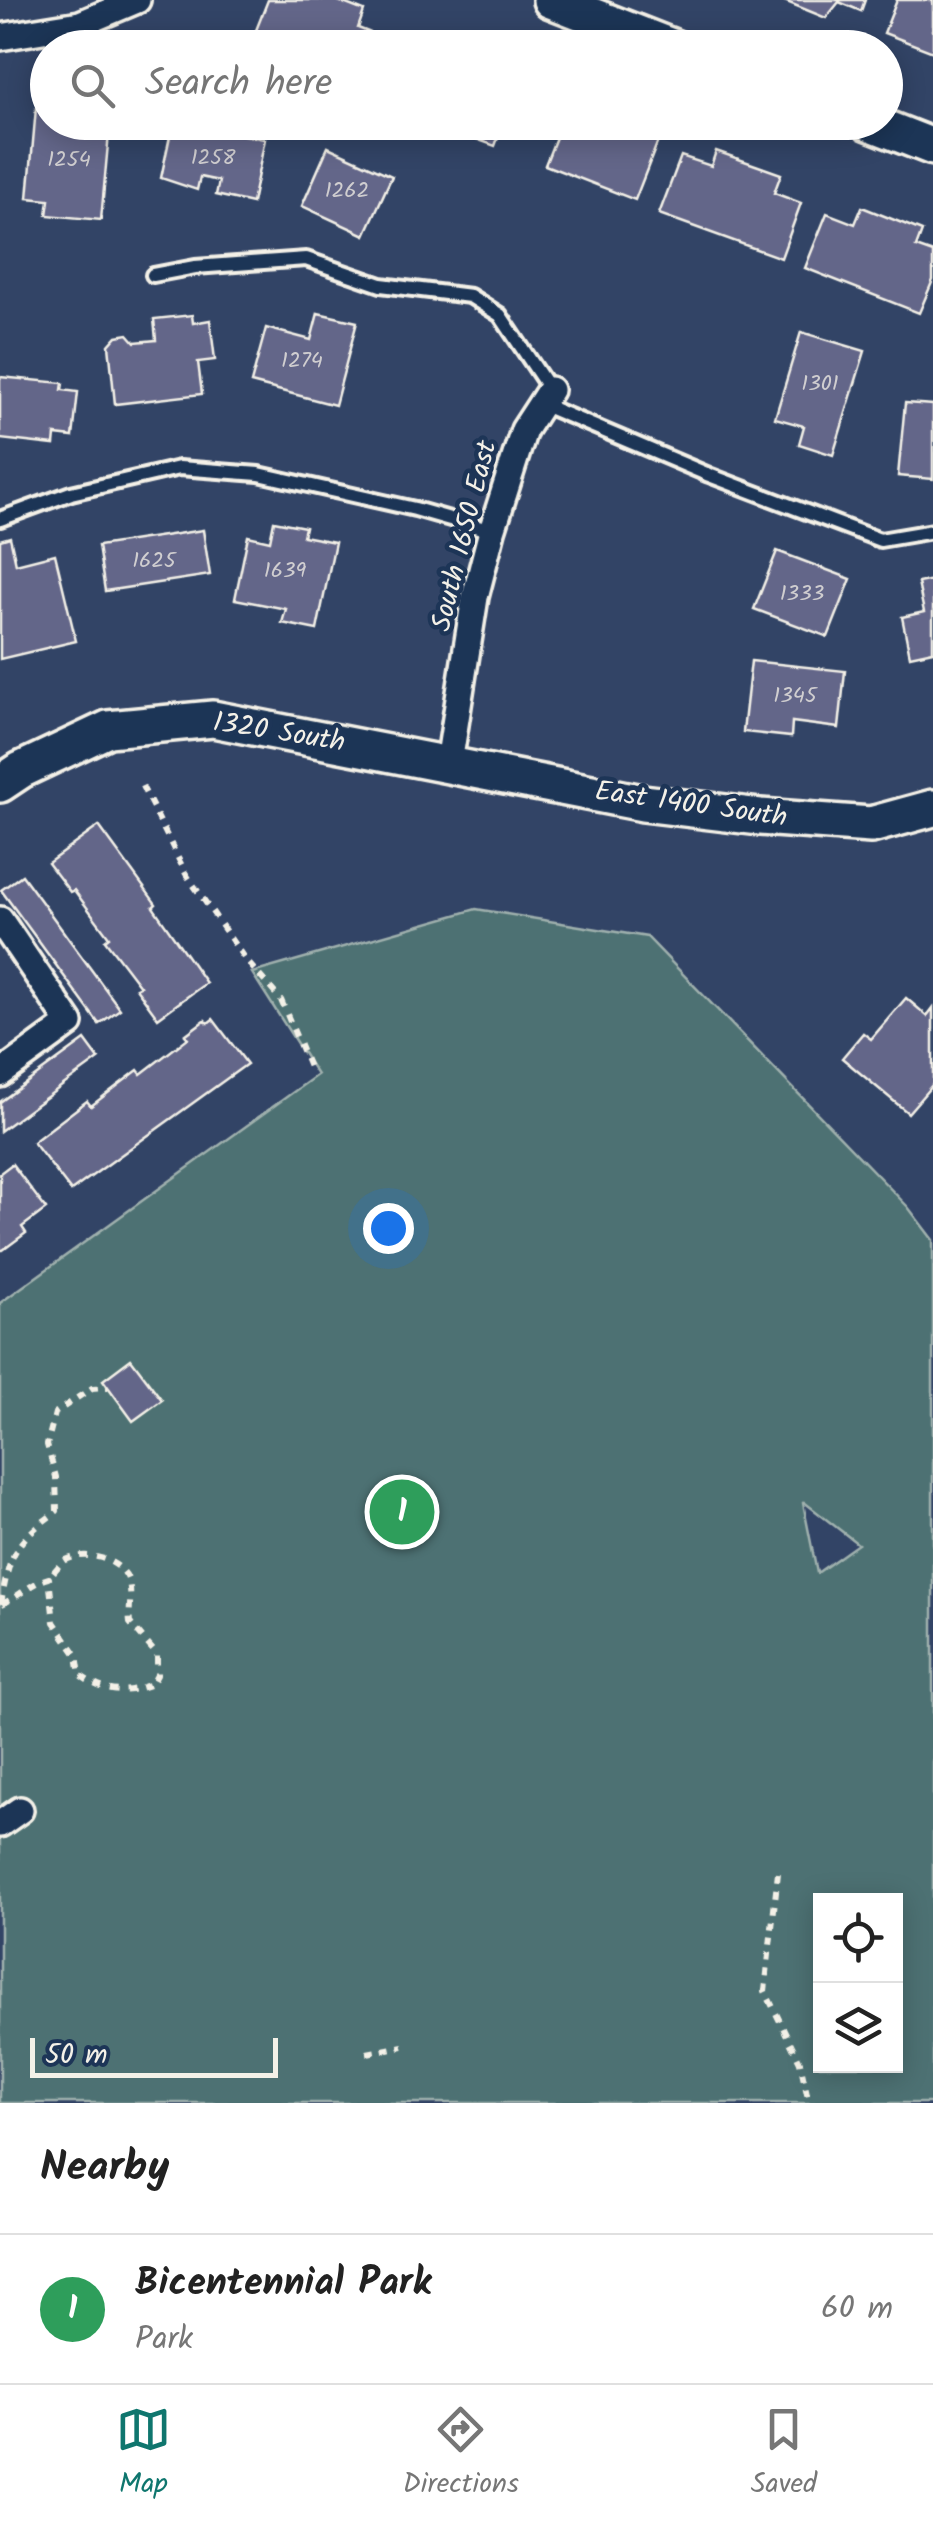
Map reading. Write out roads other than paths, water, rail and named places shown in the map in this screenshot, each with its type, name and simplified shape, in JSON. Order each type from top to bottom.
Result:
[{"type":"street","points":[[43,30],[80,24],[137,0]]},
{"type":"street","points":[[551,0],[628,30]]},
{"type":"street","points":[[0,37],[30,32]]},
{"type":"street","points":[[903,135],[933,147]]},
{"type":"street","name":"South 1650 East","points":[[449,763],[475,597],[492,531],[524,430],[545,397]]},
{"type":"street","name":"1320 South","points":[[0,784],[108,729],[213,719],[449,763]]},
{"type":"street","name":"East 1400 South","points":[[449,763],[642,802],[760,817],[871,825],[933,808]]},
{"type":"street","points":[[0,920],[70,1023],[0,1074]]},
{"type":"lane","points":[[153,275],[306,259],[381,285],[470,296],[500,315],[545,397],[709,475],[880,540],[933,531]]},
{"type":"lane","points":[[0,518],[71,493],[179,468],[259,474],[415,508],[492,531]]},
{"type":"place","name":"Bicentennial Park","points":[[402,1512]]}]
